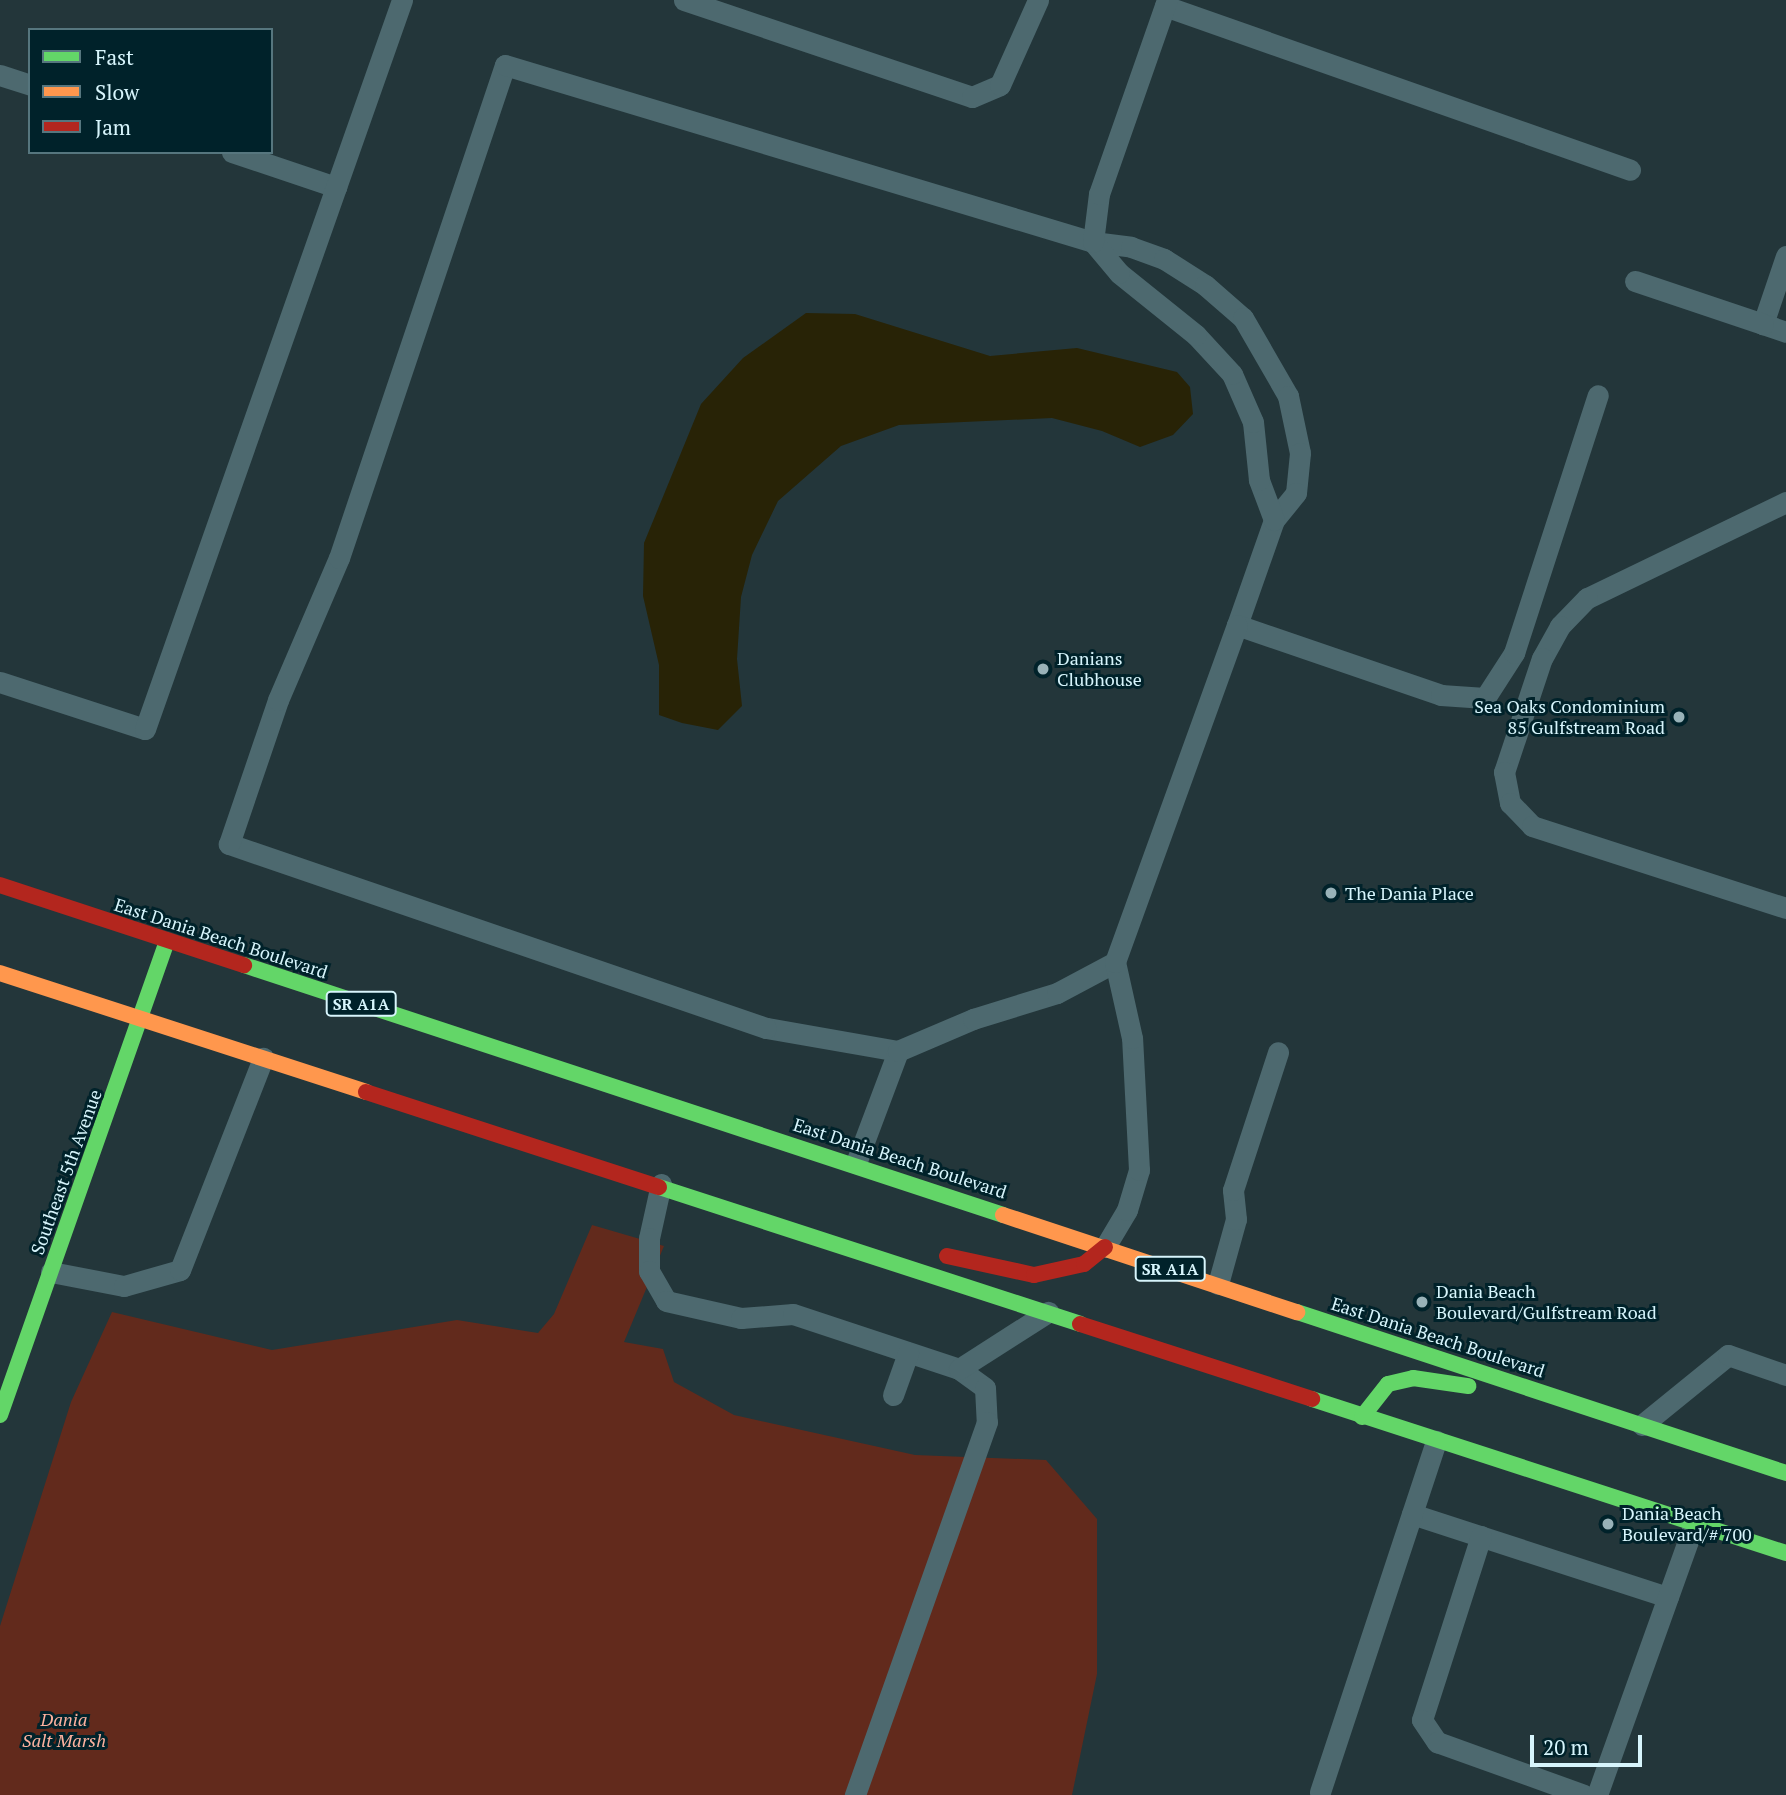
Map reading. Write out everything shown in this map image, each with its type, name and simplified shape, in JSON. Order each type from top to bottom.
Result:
[{"type":"main road","name":"East Dania Beach Boulevard","points":[[0,885],[856,1163],[1786,1473]]},
{"type":"main road","name":"Southeast 5th Avenue","points":[[0,1415],[167,941]]},
{"type":"main road","points":[[0,973],[720,1203],[1436,1441],[1786,1553]]},
{"type":"main road","points":[[720,1203],[877,1239]]},
{"type":"main road","points":[[930,1251],[1034,1275],[1074,1268],[1105,1247]]},
{"type":"main road","points":[[1362,1416],[1388,1384],[1413,1378],[1557,1398]]},
{"type":"lane","points":[[0,682],[145,729],[402,0]]},
{"type":"lane","points":[[684,0],[972,97],[1000,85],[1038,0]]},
{"type":"lane","points":[[1274,520],[1259,480],[1253,422],[1233,374],[1196,335],[1119,274],[1093,242],[1099,194],[1166,3],[1630,170]]},
{"type":"lane","points":[[1105,1247],[1128,1210],[1139,1170],[1132,1038],[1115,962],[1274,520],[1296,494],[1300,453],[1288,396],[1272,361],[1243,318],[1205,285],[1164,259],[1130,247],[1093,242],[505,65],[339,558],[278,700],[229,844],[766,1028],[898,1051],[973,1019],[1058,993],[1115,962]]},
{"type":"lane","points":[[0,75],[28,84]]},
{"type":"lane","points":[[238,154],[336,187]]},
{"type":"lane","points":[[1763,324],[1786,256]]},
{"type":"lane","points":[[1635,281],[1786,332]]},
{"type":"lane","points":[[1237,625],[1441,695],[1485,698],[1514,653],[1598,395]]},
{"type":"lane","points":[[1786,502],[1587,598],[1560,626],[1542,658],[1504,772],[1510,803],[1532,826],[1786,908]]},
{"type":"lane","points":[[856,1163],[898,1051]]},
{"type":"lane","points":[[1218,1284],[1236,1219],[1233,1190],[1278,1052]]},
{"type":"lane","points":[[51,1272],[124,1286],[180,1270],[263,1058]]},
{"type":"lane","points":[[661,1184],[649,1238],[649,1271],[666,1301],[741,1318],[793,1314],[958,1369],[985,1388],[987,1422],[856,1795]]},
{"type":"lane","points":[[958,1369],[1048,1312]]},
{"type":"lane","points":[[893,1395],[908,1353]]},
{"type":"lane","points":[[1642,1425],[1728,1355],[1786,1375]]},
{"type":"lane","points":[[1320,1792],[1436,1441]]},
{"type":"lane","points":[[1412,1514],[1668,1597]]},
{"type":"lane","points":[[1597,1795],[1694,1524]]},
{"type":"lane","points":[[1481,1536],[1422,1720],[1437,1742],[1584,1795]]},
{"type":"green space","name":"Dania Salt Marsh","points":[[592,1225],[664,1246],[624,1342],[663,1349],[674,1382],[734,1415],[915,1455],[1046,1460],[1097,1519],[1097,1674],[1072,1795],[0,1795],[0,1626],[71,1402],[112,1312],[272,1350],[457,1320],[538,1333],[554,1314]]},
{"type":"shaded area","points":[[806,313],[855,314],[990,356],[1077,348],[1177,372],[1190,387],[1193,414],[1173,435],[1140,447],[1102,431],[1052,418],[899,425],[841,446],[778,501],[752,555],[741,597],[737,659],[742,706],[718,730],[682,723],[659,715],[659,665],[643,596],[644,543],[701,404],[743,358]]},
{"type":"traffic: fast","points":[[0,1415],[167,941]]},
{"type":"traffic: fast","points":[[244,965],[1003,1215]]},
{"type":"traffic: fast","points":[[659,1187],[1080,1324]]},
{"type":"traffic: fast","points":[[1297,1312],[1786,1473]]},
{"type":"traffic: fast","points":[[1362,1417],[1388,1384],[1413,1378],[1468,1386]]},
{"type":"traffic: fast","points":[[1312,1399],[1786,1553]]},
{"type":"traffic: slow","points":[[0,973],[366,1092]]},
{"type":"traffic: slow","points":[[1003,1215],[1297,1312]]},
{"type":"traffic: jam","points":[[0,885],[244,965]]},
{"type":"traffic: jam","points":[[366,1092],[659,1187]]},
{"type":"traffic: jam","points":[[947,1256],[1034,1275],[1084,1264],[1105,1247]]},
{"type":"traffic: jam","points":[[1080,1324],[1312,1399]]},
{"type":"place","name":"Danians Clubhouse","points":[[1043,669]]},
{"type":"place","name":"Sea Oaks Condominium 85 Gulfstream Road","points":[[1679,717]]},
{"type":"place","name":"The Dania Place","points":[[1331,893]]},
{"type":"place","name":"Dania Beach Boulevard/Gulfstream Road","points":[[1422,1302]]},
{"type":"place","name":"Dania Beach Boulevard/# 700","points":[[1608,1524]]}]
